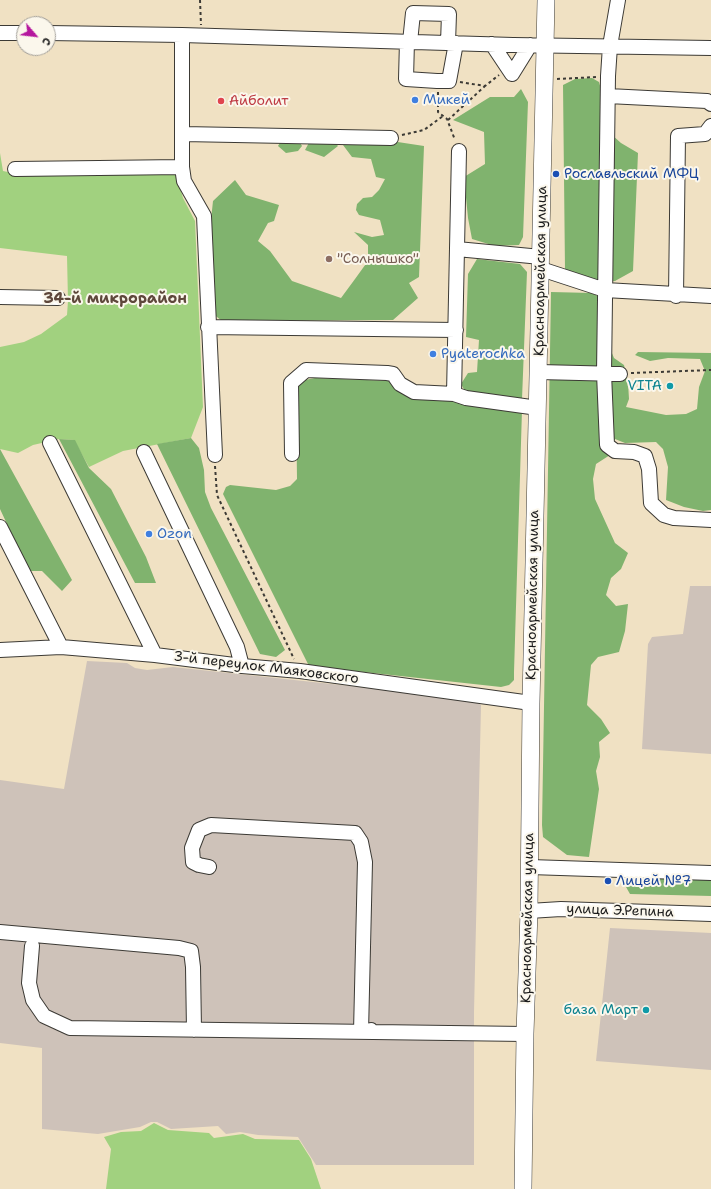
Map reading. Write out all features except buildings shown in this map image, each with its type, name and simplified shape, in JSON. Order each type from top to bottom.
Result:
[{"type":"main road","name":"Красноармейская улица","points":[[523,1189],[525,1034],[530,910],[531,703],[541,263],[537,45],[546,0]]},
{"type":"street","points":[[618,4],[610,46],[608,76],[604,373],[607,445],[615,451],[634,452],[645,456],[649,469],[651,503],[664,515],[674,518],[711,520]]},
{"type":"street","points":[[413,13],[449,14],[452,43],[443,81],[406,79],[413,13]]},
{"type":"street","points":[[0,33],[16,33]]},
{"type":"street","points":[[56,33],[711,48]]},
{"type":"street","points":[[182,35],[182,167],[184,181],[204,216],[215,455]]},
{"type":"street","points":[[492,44],[512,74],[537,45]]},
{"type":"street","points":[[608,96],[707,101],[711,104]]},
{"type":"street","points":[[676,296],[678,136],[705,134],[711,126]]},
{"type":"street","points":[[183,134],[392,138]]},
{"type":"street","points":[[454,394],[459,151]]},
{"type":"street","points":[[15,169],[182,167]]},
{"type":"street","points":[[457,248],[541,263],[605,290],[676,296],[711,296]]},
{"type":"street","points":[[0,297],[58,298]]},
{"type":"street","points":[[208,327],[456,330]]},
{"type":"street","points":[[292,454],[291,383],[306,370],[387,373],[393,374],[400,384],[414,392],[454,394],[466,398],[538,408]]},
{"type":"street","points":[[539,372],[620,374]]},
{"type":"street","points":[[50,443],[155,655]]},
{"type":"street","points":[[144,452],[236,647],[242,666]]},
{"type":"street","points":[[0,527],[61,647]]},
{"type":"street","name":"3-й переулок Маяковского","points":[[0,650],[61,647],[155,655],[242,666],[300,671],[531,703]]},
{"type":"street","points":[[209,867],[193,862],[192,848],[199,830],[211,825],[355,833],[361,842],[365,862],[362,1032]]},
{"type":"street","points":[[530,867],[711,873]]},
{"type":"street","name":"улица Э.Репина","points":[[530,910],[561,909],[711,914]]},
{"type":"street","points":[[0,932],[178,948],[191,951],[193,967],[194,1030]]},
{"type":"street","points":[[32,946],[29,983],[33,1000],[44,1016],[70,1028],[525,1034]]},
{"type":"street","points":[[362,1032],[380,1028]]},
{"type":"path","points":[[200,0],[202,13],[200,36]]},
{"type":"path","points":[[447,121],[500,74],[512,74]]},
{"type":"path","points":[[556,79],[608,76]]},
{"type":"path","points":[[459,151],[447,121],[438,112],[443,81],[485,86]]},
{"type":"path","points":[[392,138],[424,130],[443,116]]},
{"type":"path","points":[[620,374],[711,370]]},
{"type":"path","points":[[215,455],[217,495],[300,671]]},
{"type":"shaded area","points":[[690,586],[711,586],[711,754],[642,749],[648,644],[652,637],[683,634]]},
{"type":"shaded area","points":[[87,661],[127,663],[135,668],[147,670],[173,667],[425,694],[475,701],[481,705],[474,1012],[474,1165],[316,1165],[298,1137],[258,1135],[240,1132],[226,1134],[218,1126],[171,1129],[157,1122],[151,1122],[140,1127],[98,1134],[42,1129],[42,1048],[0,1043],[0,780],[64,789]]},
{"type":"shaded area","points":[[610,928],[711,933],[711,1070],[596,1061]]},
{"type":"green space","points":[[592,78],[599,82],[611,134],[621,143],[638,153],[633,271],[615,281],[587,283],[565,270],[563,85],[575,79]]},
{"type":"green space","points":[[521,89],[528,102],[523,237],[519,245],[495,246],[472,239],[468,218],[464,177],[485,164],[484,132],[453,120],[490,97],[514,97]]},
{"type":"green space","points":[[331,138],[338,146],[324,157],[305,150],[311,139]]},
{"type":"green space","points":[[357,138],[378,139],[424,146],[419,277],[409,283],[418,298],[393,320],[222,321],[212,313],[211,220],[213,201],[235,180],[246,195],[279,205],[274,221],[268,223],[258,241],[270,251],[292,281],[341,298],[368,261],[368,245],[354,232],[372,237],[384,235],[380,220],[359,215],[356,210],[357,204],[363,198],[372,197],[379,190],[385,179],[376,177],[371,159],[352,157],[343,145]]},
{"type":"green space","points":[[282,139],[298,139],[302,146],[298,151],[286,153],[278,146]]},
{"type":"green space","points":[[0,153],[3,171],[17,174],[175,169],[183,198],[195,221],[203,407],[191,438],[123,451],[89,467],[74,440],[59,439],[33,445],[18,453],[0,449],[0,347],[24,342],[41,334],[67,315],[68,301],[67,256],[0,248]]},
{"type":"green space","points":[[477,259],[520,264],[527,272],[522,399],[466,393],[461,384],[468,373],[477,372],[479,340],[466,337],[468,274]]},
{"type":"green space","points":[[551,292],[592,293],[603,299],[607,341],[614,358],[624,365],[628,383],[629,399],[626,407],[666,415],[686,414],[697,409],[699,387],[705,371],[700,359],[668,358],[650,361],[635,355],[638,352],[711,353],[711,510],[703,511],[684,507],[666,500],[668,467],[663,449],[656,442],[625,443],[615,439],[610,455],[596,464],[593,479],[595,499],[615,543],[628,553],[621,569],[611,578],[606,595],[616,606],[628,604],[625,631],[619,652],[598,657],[591,665],[587,705],[601,719],[610,733],[599,742],[600,757],[596,771],[599,789],[589,857],[567,855],[543,837],[542,825]]},
{"type":"green space","points":[[315,378],[393,381],[522,410],[514,680],[509,685],[501,687],[309,666],[223,494],[226,487],[230,485],[276,490],[290,486],[297,479],[296,399],[299,386],[305,380]]},
{"type":"green space","points":[[191,438],[199,448],[204,470],[205,492],[211,508],[285,650],[276,657],[260,654],[157,444]]},
{"type":"green space","points":[[59,439],[75,440],[89,468],[111,489],[146,557],[156,583],[135,583]]},
{"type":"green space","points":[[0,449],[72,580],[62,591],[42,571],[29,571],[0,509]]},
{"type":"green space","points":[[634,867],[711,869],[711,896],[630,894],[626,887],[634,880]]},
{"type":"green space","points":[[154,1123],[168,1130],[209,1133],[214,1138],[243,1134],[255,1139],[299,1140],[311,1159],[321,1189],[106,1189],[111,1149],[104,1137],[121,1132],[141,1131]]},
{"type":"place","name":"Микей","points":[[415,100]]},
{"type":"place","name":"Айболит","points":[[221,101]]},
{"type":"place","name":"Рославльский МФЦ","points":[[556,174]]},
{"type":"place","name":"\"Солнышко\"","points":[[329,259]]},
{"type":"place","name":"Pyaterochka","points":[[433,354]]},
{"type":"place","name":"VITA","points":[[670,386]]},
{"type":"place","name":"Ozon","points":[[149,534]]},
{"type":"place","name":"Лицей №7","points":[[608,881]]},
{"type":"place","name":"база Март","points":[[646,1010]]},
{"type":"district","name":"34-й микрорайон","points":[[115,299]]}]
